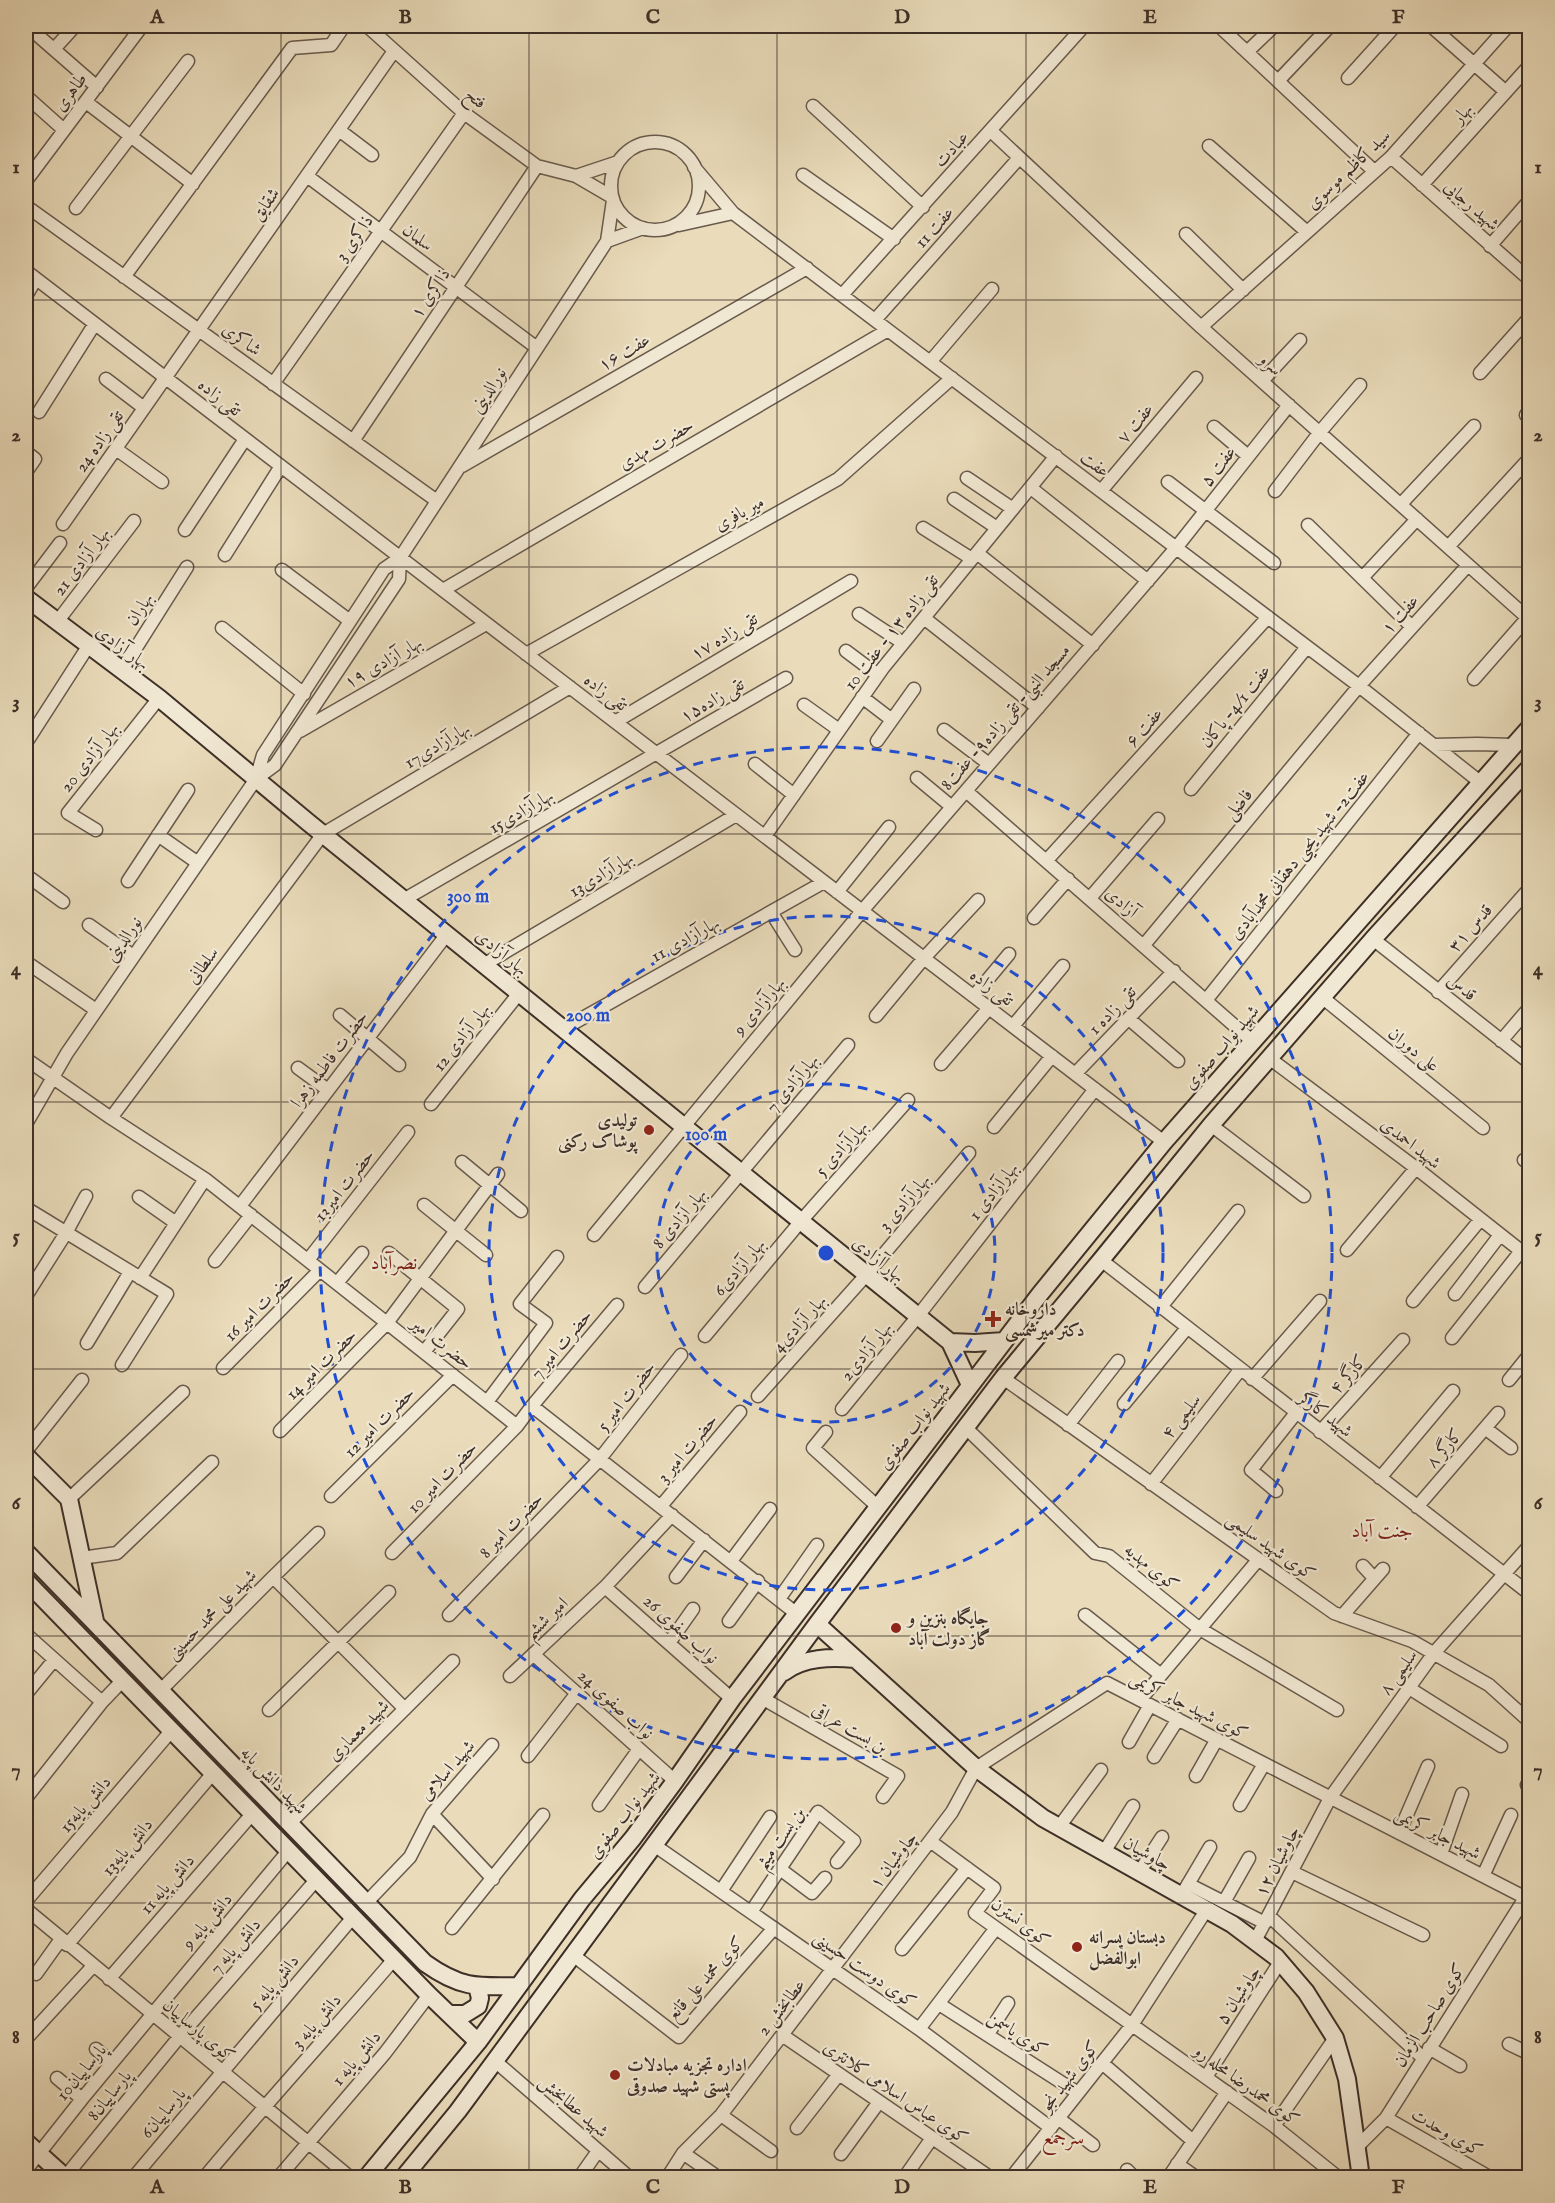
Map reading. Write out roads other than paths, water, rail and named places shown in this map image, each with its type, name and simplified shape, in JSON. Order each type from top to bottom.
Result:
[{"type":"main road","name":"بهار آزادی","points":[[26,598],[159,698],[323,834],[950,1341],[970,1385]]},
{"type":"main road","name":"شهید نواب صفوی","points":[[366,2178],[478,2042],[591,1887],[633,1838],[675,1782],[732,1699],[1004,1341],[1164,1142],[1530,727]]},
{"type":"main road","points":[[403,2178],[458,2111],[817,1624],[1003,1378],[1211,1125],[1373,939],[1530,767]]},
{"type":"main road","points":[[950,1341],[975,1343],[1004,1341]]},
{"type":"main road","points":[[26,1456],[69,1498],[95,1622],[80,1636]]},
{"type":"main road","name":"شهید دانش پایه","points":[[26,1552],[289,1824],[359,1910],[394,1958],[478,2042]]},
{"type":"main road","name":"شهید دانش پایه","points":[[26,1581],[317,1878],[425,1963],[451,1980],[477,1986],[518,1986]]},
{"type":"main road","name":"چاوشیان","points":[[817,1624],[976,1768],[1043,1818],[1140,1871],[1185,1889],[1207,1909],[1233,1924],[1280,1962],[1306,1992],[1335,2038],[1347,2079],[1360,2173]]},
{"type":"main road","points":[[777,1678],[792,1666],[810,1660],[855,1659]]},
{"type":"main road","points":[[591,1887],[612,1902]]},
{"type":"main road","points":[[450,2014],[465,2014],[478,2006],[480,1998],[477,1986]]},
{"type":"main road","points":[[26,2142],[61,2176]]},
{"type":"street","points":[[27,26],[97,87]]},
{"type":"street","points":[[54,48],[75,26]]},
{"type":"street","name":"طاهری","points":[[26,181],[142,26]]},
{"type":"street","points":[[124,277],[292,48],[331,45],[344,26]]},
{"type":"street","name":"فتح","points":[[367,26],[464,113],[537,166],[576,176],[613,199]]},
{"type":"street","points":[[1219,26],[1374,171]]},
{"type":"street","points":[[1247,52],[1274,26]]},
{"type":"street","points":[[1278,81],[1330,26]]},
{"type":"street","points":[[1348,78],[1395,26]]},
{"type":"street","points":[[1431,26],[1506,92]]},
{"type":"street","name":"سید کاظم موسوی","points":[[1201,327],[1391,158],[1508,26]]},
{"type":"street","name":"عبادت","points":[[842,295],[991,131],[1078,28]]},
{"type":"street","name":"شقایق","points":[[165,378],[394,51]]},
{"type":"street","points":[[76,208],[188,61]]},
{"type":"street","name":"بهار","points":[[1422,185],[1529,67]]},
{"type":"street","points":[[26,96],[64,130]]},
{"type":"street","points":[[86,102],[193,184]]},
{"type":"street","points":[[813,106],[922,207]]},
{"type":"street","name":"ذاکری 3","points":[[273,384],[464,113]]},
{"type":"street","points":[[339,130],[372,155]]},
{"type":"street","name":"سرو","points":[[991,131],[1201,327],[1529,617]]},
{"type":"street","points":[[670,227],[684,220],[696,202],[698,188],[694,167],[683,152],[675,147],[657,142],[639,145],[618,162],[611,178],[613,199],[624,218],[643,228],[661,230],[734,213]]},
{"type":"street","points":[[1209,146],[1307,232]]},
{"type":"street","name":"عفت 11","points":[[875,320],[1019,158]]},
{"type":"street","name":"شهید رجایی","points":[[1391,158],[1530,280]]},
{"type":"street","points":[[576,176],[618,162]]},
{"type":"street","name":"ذاکری ۱","points":[[353,441],[537,166]]},
{"type":"street","name":"عفت","points":[[694,167],[734,213],[1359,686],[1480,782]]},
{"type":"street","points":[[803,175],[894,239]]},
{"type":"street","name":"سلمان","points":[[307,176],[537,348]]},
{"type":"street","name":"نورالدینی","points":[[27,1118],[96,1010],[256,779],[263,755],[384,569],[400,558],[607,241],[613,199]]},
{"type":"street","points":[[1490,246],[1530,200]]},
{"type":"street","name":"شاکری","points":[[26,206],[437,501]]},
{"type":"street","points":[[607,241],[643,228]]},
{"type":"street","points":[[1186,234],[1243,290]]},
{"type":"street","name":"عفت ۱۶","points":[[459,467],[807,268]]},
{"type":"street","name":"تقی زاده","points":[[26,271],[1164,1142]]},
{"type":"street","points":[[26,296],[36,279]]},
{"type":"street","points":[[930,362],[992,289]]},
{"type":"street","points":[[1480,373],[1530,317]]},
{"type":"street","points":[[39,412],[94,325]]},
{"type":"street","name":"حضرت مهدی","points":[[443,590],[888,330]]},
{"type":"street","points":[[1262,381],[1300,340]]},
{"type":"street","name":"تقی زاده 24","points":[[63,524],[165,378]]},
{"type":"street","name":"میر بافری","points":[[526,654],[838,478],[952,378]]},
{"type":"street","name":"عفت ۷","points":[[1101,491],[1196,378]]},
{"type":"street","points":[[106,379],[144,408]]},
{"type":"street","points":[[1275,491],[1320,432],[1360,385]]},
{"type":"street","name":"عفت ۵","points":[[1176,548],[1289,405]]},
{"type":"street","points":[[1401,504],[1474,426]]},
{"type":"street","points":[[1214,427],[1248,456]]},
{"type":"street","points":[[185,530],[245,439]]},
{"type":"street","points":[[116,449],[162,483]]},
{"type":"street","points":[[26,452],[35,459],[26,472]]},
{"type":"street","name":"تقی زاده ۱۳ - عفت 10","points":[[765,837],[878,675],[1056,456]]},
{"type":"street","points":[[1448,547],[1527,461]]},
{"type":"street","points":[[225,555],[281,466]]},
{"type":"street","points":[[967,478],[1013,509]]},
{"type":"street","points":[[1168,483],[1274,563]]},
{"type":"street","points":[[1031,488],[1148,581]]},
{"type":"street","points":[[954,499],[998,528]]},
{"type":"street","points":[[1362,578],[1417,519]]},
{"type":"street","name":"بهار آزادی 21","points":[[57,622],[134,521]]},
{"type":"street","points":[[1308,525],[1413,627]]},
{"type":"street","points":[[922,528],[975,556],[1092,645]]},
{"type":"street","points":[[26,588],[60,543]]},
{"type":"street","name":"مسجد النبی- تقی زاده۹- عفت8","points":[[862,910],[1176,548]]},
{"type":"street","name":"نورالدینی","points":[[256,779],[275,765],[299,732],[399,579],[400,558]]},
{"type":"street","name":"عفت ۱","points":[[1359,686],[1468,565]]},
{"type":"street","name":"بهاران","points":[[122,670],[187,567]]},
{"type":"street","points":[[282,570],[350,621]]},
{"type":"street","name":"تقی زاده ۱۷","points":[[615,722],[851,581]]},
{"type":"street","points":[[860,614],[903,643]]},
{"type":"street","name":"عفت ۶","points":[[1047,860],[1268,617]]},
{"type":"street","points":[[1474,679],[1529,617]]},
{"type":"street","points":[[924,618],[1038,708]]},
{"type":"street","name":"بهار آزادی ۱۹","points":[[299,732],[486,624]]},
{"type":"street","points":[[222,627],[304,694]]},
{"type":"street","points":[[26,743],[89,645]]},
{"type":"street","name":"عفت 4/1- پاکان","points":[[1191,789],[1307,647]]},
{"type":"street","points":[[846,651],[878,675]]},
{"type":"street","name":"تقی زاده۱۵","points":[[656,753],[786,678]]},
{"type":"street","name":"فاضلی","points":[[1144,945],[1359,686]]},
{"type":"street","name":"بهارآزادی17","points":[[323,834],[570,687]]},
{"type":"street","points":[[877,741],[914,689]]},
{"type":"street","points":[[862,697],[892,720]]},
{"type":"street","name":"بهار آزادی 20","points":[[96,830],[68,813],[159,698]]},
{"type":"street","points":[[804,705],[839,730]]},
{"type":"street","points":[[944,730],[989,764]]},
{"type":"street","name":"عفت2- شهید یحیی دهقانی محمدآبادی","points":[[1207,999],[1419,734]]},
{"type":"street","points":[[1434,745],[1513,746]]},
{"type":"street","name":"بهارآزادی15","points":[[405,899],[656,753]]},
{"type":"street","points":[[754,764],[794,795]]},
{"type":"street","points":[[916,778],[952,807]]},
{"type":"street","points":[[128,881],[188,790]]},
{"type":"street","name":"آزادی","points":[[966,790],[1207,999],[1252,1041]]},
{"type":"street","name":"بهارآزادی13","points":[[485,964],[736,815]]},
{"type":"street","points":[[1090,898],[1158,819]]},
{"type":"street","points":[[837,892],[889,827]]},
{"type":"street","name":"سلطانی","points":[[111,1118],[323,834]]},
{"type":"street","points":[[158,835],[198,863]]},
{"type":"street","points":[[26,874],[63,902]]},
{"type":"street","points":[[1034,918],[1068,879]]},
{"type":"street","name":"بهارآزادی 11","points":[[565,1028],[824,882]]},
{"type":"street","name":"قدس ۳۱","points":[[1438,992],[1530,888]]},
{"type":"street","points":[[876,1016],[924,958],[978,900]]},
{"type":"street","name":"بهارآزادی 9","points":[[594,1235],[862,910]]},
{"type":"street","points":[[771,912],[795,950]]},
{"type":"street","points":[[89,925],[133,957]]},
{"type":"street","name":"حضرت فاطمه زهرا","points":[[240,1206],[447,934]]},
{"type":"street","name":"قدس","points":[[1373,939],[1530,1063]]},
{"type":"street","points":[[974,996],[1009,954]]},
{"type":"street","points":[[26,962],[96,1010]]},
{"type":"street","points":[[1013,1026],[1064,966]]},
{"type":"street","name":"تقی زاده 1","points":[[1075,1074],[1174,971]]},
{"type":"street","name":"بهار آزادی 12","points":[[431,1104],[520,992]]},
{"type":"street","name":"علی دوران","points":[[1323,998],[1483,1128]]},
{"type":"street","points":[[1501,1041],[1530,1007]]},
{"type":"street","points":[[941,1064],[989,1008]]},
{"type":"street","points":[[340,1015],[399,1065]]},
{"type":"street","points":[[1129,1019],[1178,1061]]},
{"type":"street","name":"بهارآزادی 7","points":[[741,1172],[848,1044]]},
{"type":"street","points":[[994,1126],[1052,1056]]},
{"type":"street","name":"شهید احمدی","points":[[1269,1058],[1416,1168],[1525,1255]]},
{"type":"street","name":"حضرت امیر","points":[[26,1059],[51,1078],[205,1179],[517,1426]]},
{"type":"street","points":[[298,1068],[328,1090]]},
{"type":"street","name":"بهارآزادی 1","points":[[918,1316],[1095,1089]]},
{"type":"street","name":"بهارآزادی 5","points":[[801,1221],[908,1100]]},
{"type":"street","points":[[1211,1125],[1304,1196]]},
{"type":"street","name":"حضرت امیر13","points":[[308,1260],[408,1132]]},
{"type":"street","name":"بهارآزادی 3","points":[[867,1274],[969,1153]]},
{"type":"street","points":[[462,1162],[521,1211]]},
{"type":"street","points":[[1347,1250],[1416,1168]]},
{"type":"street","name":"بهار آزادی 8","points":[[645,1287],[741,1172]]},
{"type":"street","name":"حضرت امیر 14","points":[[280,1431],[387,1323],[498,1174]]},
{"type":"street","points":[[87,1343],[135,1275],[176,1223],[205,1179]]},
{"type":"street","points":[[26,1296],[66,1233],[86,1196]]},
{"type":"street","points":[[139,1197],[176,1223]]},
{"type":"street","points":[[424,1204],[486,1255]]},
{"type":"street","points":[[26,1208],[167,1294],[122,1365]]},
{"type":"street","points":[[1160,1308],[1238,1211]]},
{"type":"street","points":[[215,1261],[251,1215]]},
{"type":"street","points":[[1413,1301],[1480,1220]]},
{"type":"street","name":"بهار آزادی6","points":[[705,1336],[801,1221]]},
{"type":"street","points":[[1455,1294],[1500,1235]]},
{"type":"street","points":[[337,1283],[362,1254]]},
{"type":"street","points":[[389,1254],[458,1309],[424,1352]]},
{"type":"street","points":[[1452,1338],[1525,1255]]},
{"type":"street","points":[[487,1401],[546,1323],[520,1304],[556,1257]]},
{"type":"street","name":"شهید کارگر","points":[[1101,1260],[1530,1594]]},
{"type":"street","name":"حضرت امیر 16","points":[[223,1368],[320,1270]]},
{"type":"street","name":"بهار آزادی4","points":[[758,1396],[867,1274]]},
{"type":"street","points":[[1252,1379],[1320,1301]]},
{"type":"street","name":"حضرت امیر 7","points":[[532,1406],[617,1305]]},
{"type":"street","name":"بهار آزادی2","points":[[842,1409],[918,1316]]},
{"type":"street","points":[[1124,1404],[1187,1328]]},
{"type":"street","name":"کارگر ۴","points":[[1320,1432],[1403,1340]]},
{"type":"street","points":[[1509,1380],[1530,1354]]},
{"type":"street","name":"حضرت امیر 5","points":[[599,1460],[681,1355]]},
{"type":"street","points":[[1068,1425],[1119,1361]]},
{"type":"street","name":"سلیمی ۴","points":[[1151,1484],[1240,1370]]},
{"type":"street","name":"حضرت امیر 12","points":[[331,1496],[453,1375]]},
{"type":"street","name":"کوی شهید سلیمی","points":[[1003,1378],[1334,1613],[1413,1641],[1489,1685],[1530,1722]]},
{"type":"street","points":[[26,1451],[82,1380]]},
{"type":"street","points":[[1380,1478],[1453,1391]]},
{"type":"street","points":[[69,1498],[183,1392]]},
{"type":"street","points":[[517,1426],[532,1406],[758,1581],[797,1614]]},
{"type":"street","name":"حضرت امیر 3","points":[[661,1506],[740,1412]]},
{"type":"street","points":[[1276,1491],[1251,1470],[1296,1413]]},
{"type":"street","name":"کارگر ۸","points":[[1417,1507],[1498,1413]]},
{"type":"street","name":"حضرت امیر 10","points":[[392,1553],[517,1426]]},
{"type":"street","name":"کوی مهدیه","points":[[965,1428],[1095,1553],[1109,1556],[1200,1629],[1337,1710]]},
{"type":"street","points":[[1485,1428],[1511,1448]]},
{"type":"street","points":[[826,1432],[813,1448],[877,1506]]},
{"type":"street","name":"حضرت امیر 8","points":[[449,1615],[599,1460]]},
{"type":"street","points":[[81,1558],[117,1553],[212,1462]]},
{"type":"street","points":[[731,1561],[770,1509]]},
{"type":"street","name":"امیر ششم","points":[[510,1676],[605,1587],[672,1515]]},
{"type":"street","points":[[273,1577],[318,1533]]},
{"type":"street","points":[[676,1577],[704,1540]]},
{"type":"street","points":[[779,1599],[817,1545]]},
{"type":"street","name":"سلیمی ۸","points":[[1330,1798],[1434,1653],[1530,1545]]},
{"type":"street","points":[[1129,1742],[1145,1702],[1161,1675],[1258,1560]]},
{"type":"street","points":[[1342,1616],[1379,1573],[1363,1566]]},
{"type":"street","name":"شهید علی محمد حسینی","points":[[160,1690],[273,1577],[405,1709]]},
{"type":"street","points":[[729,1621],[758,1581]]},
{"type":"street","name":"نواب صفوی 26","points":[[605,1587],[732,1699]]},
{"type":"street","points":[[269,1710],[389,1592]]},
{"type":"street","points":[[669,1643],[693,1609]]},
{"type":"street","points":[[1085,1615],[1161,1675]]},
{"type":"street","points":[[26,1634],[102,1702]]},
{"type":"street","name":"نواب صفوی 24","points":[[533,1654],[675,1782]]},
{"type":"street","points":[[26,1694],[54,1660]]},
{"type":"street","name":"شهید معماری","points":[[289,1824],[453,1661]]},
{"type":"street","points":[[26,1795],[102,1702],[123,1680]]},
{"type":"street","name":"کوی شهید جابر کریمی","points":[[976,1768],[1107,1683],[1330,1798]]},
{"type":"street","points":[[1409,1688],[1501,1746]]},
{"type":"street","points":[[528,1756],[577,1694]]},
{"type":"street","name":"بن بست عراقی","points":[[762,1698],[898,1776],[883,1797]]},
{"type":"street","points":[[1154,1757],[1178,1719]]},
{"type":"street","name":"دانش پایه15","points":[[26,1901],[172,1730]]},
{"type":"street","points":[[1196,1776],[1217,1739]]},
{"type":"street","name":"شهید اسلامی","points":[[359,1910],[410,1857],[432,1814],[492,1745]]},
{"type":"street","points":[[599,1805],[639,1749]]},
{"type":"street","points":[[1240,1805],[1264,1764]]},
{"type":"street","points":[[1399,1833],[1428,1766]]},
{"type":"street","name":"چاوشیان ۱","points":[[833,1969],[952,1812],[976,1768]]},
{"type":"street","points":[[1059,1827],[1101,1770]]},
{"type":"street","name":"دانش پایه13","points":[[36,1974],[214,1772]]},
{"type":"street","points":[[1441,1854],[1462,1794]]},
{"type":"street","name":"شهید جابر کریمی","points":[[1330,1798],[1527,1899]]},
{"type":"street","name":"چاوشیان ۱۲","points":[[1256,1941],[1330,1798]]},
{"type":"street","points":[[1104,1852],[1133,1806]]},
{"type":"street","name":"بن بست میثم","points":[[751,1912],[818,1812],[854,1841],[837,1862]]},
{"type":"street","name":"دانش پایه 11","points":[[109,1979],[253,1813]]},
{"type":"street","points":[[432,1814],[493,1878]]},
{"type":"street","points":[[452,1928],[543,1815]]},
{"type":"street","points":[[1483,1876],[1511,1815]]},
{"type":"street","points":[[721,1891],[770,1817]]},
{"type":"street","points":[[1140,1871],[1162,1837]]},
{"type":"street","name":"کوی نسترن","points":[[930,1841],[994,1888],[975,1913],[1132,2025]]},
{"type":"street","name":"کوی دوست حسینی","points":[[654,1845],[1054,2123],[1093,2145]]},
{"type":"street","points":[[1210,1846],[1185,1889],[1267,1919],[1426,2053],[1460,2066]]},
{"type":"street","name":"دانش پایه 9","points":[[152,2014],[289,1850]]},
{"type":"street","points":[[1224,1902],[1249,1858]]},
{"type":"street","points":[[903,1949],[967,1868]]},
{"type":"street","points":[[780,1869],[812,1893],[825,1878]]},
{"type":"street","points":[[1292,1872],[1423,1935]]},
{"type":"street","name":"دانش پایه 7","points":[[180,2036],[317,1878]]},
{"type":"street","name":"کوی صاحب الزمان","points":[[1357,2146],[1386,2118],[1527,1899]]},
{"type":"street","name":"کوی پارساییان","points":[[26,1909],[351,2178]]},
{"type":"street","name":"کوی شهید نجو","points":[[1011,2178],[1132,2025],[1207,1909]]},
{"type":"street","name":"دانش پایه 5","points":[[221,2072],[359,1910]]},
{"type":"street","name":"کوی محمد علی قانع","points":[[573,1955],[679,2037],[774,1928]]},
{"type":"street","points":[[919,2029],[996,1928]]},
{"type":"street","name":"دانش پایه 3","points":[[204,2178],[394,1958]]},
{"type":"street","name":"چاوشیان ۵","points":[[1206,2077],[1280,1962]]},
{"type":"street","points":[[26,2039],[93,1966]]},
{"type":"street","name":"عطابخش 2","points":[[667,2178],[683,2153],[721,2115],[833,1969]]},
{"type":"street","name":"دانش پایه 1","points":[[278,2178],[385,2052],[429,1995]]},
{"type":"street","points":[[988,2034],[1008,2003]]},
{"type":"street","name":"کوی یاسمن","points":[[939,2004],[1078,2093]]},
{"type":"street","name":"پارساییان10","points":[[26,2170],[152,2014]]},
{"type":"street","name":"کوی محمدرضا محله رو","points":[[1132,2025],[1274,2126],[1340,2178],[1360,2173]]},
{"type":"street","name":"کوی عباس اسلامی کلانتری","points":[[782,2035],[991,2178]]},
{"type":"street","name":"پارساییان8","points":[[61,2176],[180,2036]]},
{"type":"street","points":[[1274,2126],[1335,2038]]},
{"type":"street","points":[[1509,2044],[1530,2054]]},
{"type":"street","points":[[96,2049],[112,2063]]},
{"type":"street","name":"شهید عطابخش","points":[[495,2061],[630,2178]]},
{"type":"street","points":[[1102,2063],[1193,2141]]},
{"type":"street","name":"پارساییان6","points":[[133,2178],[221,2072]]},
{"type":"street","points":[[797,2128],[839,2074]]},
{"type":"street","points":[[57,2078],[82,2099]]},
{"type":"street","points":[[1168,2178],[1227,2092]]},
{"type":"street","points":[[841,2154],[879,2102]]},
{"type":"street","points":[[721,2115],[771,2151]]},
{"type":"street","name":"کوی وحدت","points":[[1386,2118],[1491,2178]]},
{"type":"street","points":[[904,2178],[932,2138]]},
{"type":"street","points":[[579,2178],[598,2151]]},
{"type":"street","points":[[683,2153],[719,2178]]},
{"type":"street","points":[[1177,2164],[1197,2178]]},
{"type":"place","name":"تولیدی پوشاک رکنی","points":[[649,1130]]},
{"type":"place","name":"داروخانه دکتر میرشمسی","points":[[993,1319]]},
{"type":"place","name":"جایگاه بنزین و گاز دولت آباد","points":[[896,1628]]},
{"type":"place","name":"دبستان پسرانه ابوالفضل","points":[[1077,1947]]},
{"type":"place","name":"اداره تجزیه مبادلات پستی شهید صدوقی","points":[[615,2075]]},
{"type":"district","name":"نصرآباد","points":[[394,1262]]},
{"type":"district","name":"جنت آباد","points":[[1382,1530]]},
{"type":"district","name":"سرجمع","points":[[1063,2137]]}]
